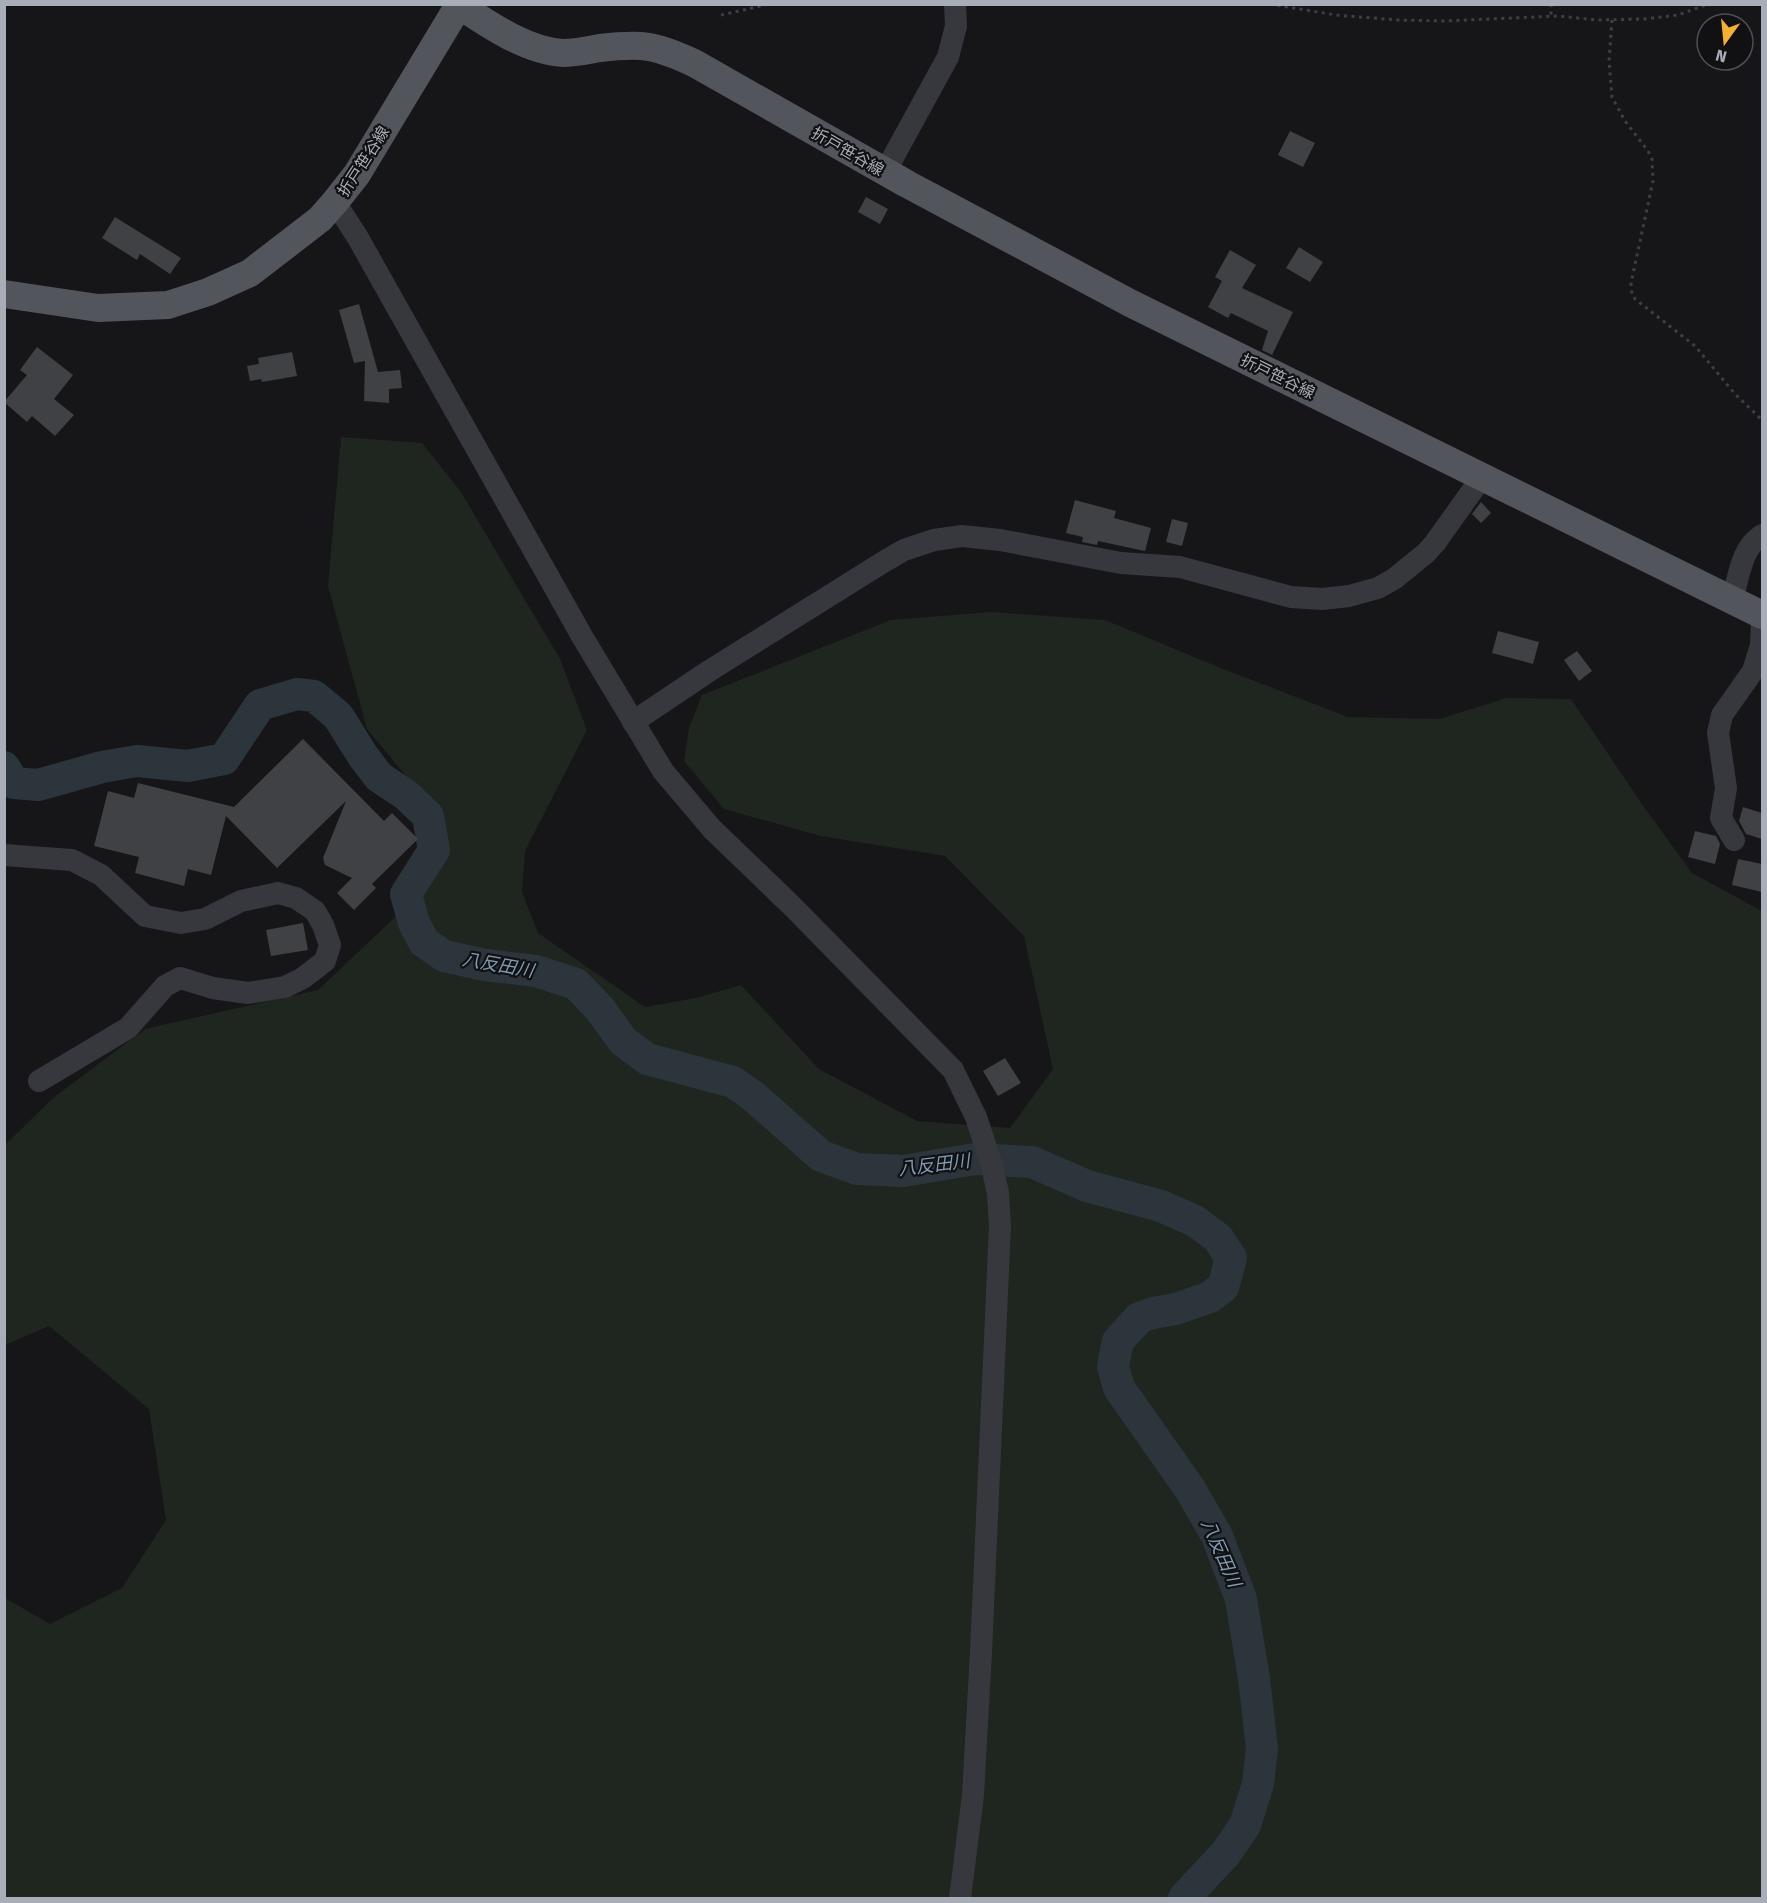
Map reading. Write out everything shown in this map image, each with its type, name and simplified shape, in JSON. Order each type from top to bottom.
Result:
[{"type":"main road","name":"折戸笹谷線","points":[[4,294],[98,308],[168,305],[208,292],[250,273],[320,219],[357,174],[459,5],[495,29],[518,40],[563,53],[644,45],[667,50],[715,74],[885,172],[1130,303],[1762,615]]},
{"type":"street","points":[[885,172],[948,57],[956,26],[955,4]]},
{"type":"street","points":[[335,202],[364,248],[663,771],[712,830],[792,906],[953,1070],[981,1130],[998,1193],[1000,1226],[973,1795],[960,1899]]},
{"type":"street","points":[[633,722],[885,561],[904,550],[934,540],[962,536],[1000,540],[1121,563],[1180,567],[1291,597],[1322,599],[1368,591],[1394,579],[1435,543],[1482,477]]},
{"type":"street","points":[[1732,600],[1747,549],[1762,535]]},
{"type":"street","points":[[1734,840],[1721,818],[1726,788],[1718,733],[1722,715],[1753,671],[1761,645],[1762,620]]},
{"type":"street","points":[[4,855],[72,860],[101,875],[145,916],[181,923],[205,920],[241,901],[278,893],[296,898],[315,911],[330,945],[325,961],[303,978],[285,987],[248,993],[213,988],[180,978],[165,986],[128,1028],[39,1081]]},
{"type":"path","points":[[721,15],[770,4]]},
{"type":"path","points":[[1270,4],[1336,15],[1444,21],[1551,17],[1644,19],[1678,15],[1708,4]]},
{"type":"path","points":[[1551,4],[1551,17]]},
{"type":"path","points":[[1612,20],[1609,61],[1612,97],[1625,121],[1648,151],[1652,166],[1653,181],[1631,283],[1632,294],[1644,307],[1695,346],[1735,394],[1762,420]]},
{"type":"shaded area","points":[[341,437],[422,443],[461,492],[560,659],[587,730],[525,851],[522,892],[538,933],[645,1007],[696,998],[741,985],[819,1069],[917,1121],[1010,1128],[1053,1069],[1024,936],[945,856],[821,836],[724,809],[684,761],[689,728],[702,695],[891,620],[991,612],[1105,620],[1348,717],[1440,719],[1506,698],[1571,699],[1692,873],[1762,911],[1762,1898],[5,1898],[5,1598],[50,1624],[122,1588],[166,1520],[149,1409],[49,1326],[5,1345],[5,1145],[53,1098],[145,1029],[318,990],[409,904],[440,817],[367,729],[328,586]]},
{"type":"building","points":[[1290,131],[1315,143],[1303,167],[1278,155]]},
{"type":"building","points":[[866,197],[888,209],[880,224],[858,212]]},
{"type":"building","points":[[115,217],[181,258],[170,274],[140,254],[137,260],[102,238]]},
{"type":"building","points":[[1299,247],[1323,262],[1310,282],[1286,268]]},
{"type":"building","points":[[1230,250],[1256,265],[1242,288],[1293,312],[1272,355],[1262,350],[1268,331],[1231,313],[1228,318],[1208,307],[1222,281],[1215,277]]},
{"type":"building","points":[[359,304],[378,372],[400,370],[402,388],[389,389],[389,403],[364,401],[365,361],[354,363],[339,310]]},
{"type":"building","points":[[37,347],[73,375],[54,399],[74,415],[55,436],[32,416],[27,422],[4,402],[27,375],[20,370]]},
{"type":"building","points":[[292,352],[297,376],[262,382],[261,379],[250,381],[247,366],[259,364],[258,358]]},
{"type":"building","points":[[1075,500],[1116,511],[1114,518],[1151,528],[1145,551],[1098,541],[1097,545],[1082,542],[1083,537],[1066,533]]},
{"type":"building","points":[[1481,502],[1491,513],[1481,523],[1472,514]]},
{"type":"building","points":[[1172,519],[1188,523],[1182,546],[1166,542]]},
{"type":"building","points":[[1498,631],[1539,642],[1533,664],[1492,653]]},
{"type":"building","points":[[1577,651],[1592,671],[1579,681],[1564,660]]},
{"type":"building","points":[[303,739],[384,821],[392,813],[418,839],[372,884],[376,888],[354,910],[337,893],[352,878],[325,865],[323,858],[346,801],[277,868],[226,816],[211,875],[188,869],[184,886],[135,873],[139,857],[94,846],[108,791],[134,798],[138,783],[234,807]]},
{"type":"building","points":[[1743,807],[1762,813],[1762,839],[1746,834],[1739,821]]},
{"type":"building","points":[[1695,831],[1716,836],[1720,844],[1715,864],[1688,857]]},
{"type":"building","points":[[1738,859],[1762,864],[1762,892],[1732,885]]},
{"type":"building","points":[[303,923],[308,950],[271,956],[266,930]]},
{"type":"building","points":[[1005,1058],[1021,1083],[998,1096],[983,1071]]},
{"type":"waterway","name":"八反田川","points":[[4,767],[14,783],[38,785],[102,767],[137,761],[188,766],[224,759],[260,705],[297,694],[314,696],[338,716],[379,777],[406,795],[428,816],[434,850],[406,894],[414,923],[424,942],[444,956],[485,965],[536,971],[576,984],[600,1009],[623,1041],[647,1059],[733,1082],[753,1096],[821,1156],[857,1169],[903,1171],[975,1159],[1032,1162],[1087,1186],[1161,1206],[1195,1221],[1218,1238],[1231,1258],[1223,1287],[1210,1297],[1176,1309],[1139,1318],[1118,1341],[1113,1366],[1119,1388],[1190,1489],[1217,1536],[1241,1599],[1254,1678],[1262,1749],[1258,1784],[1245,1825],[1226,1853],[1184,1898]]}]
